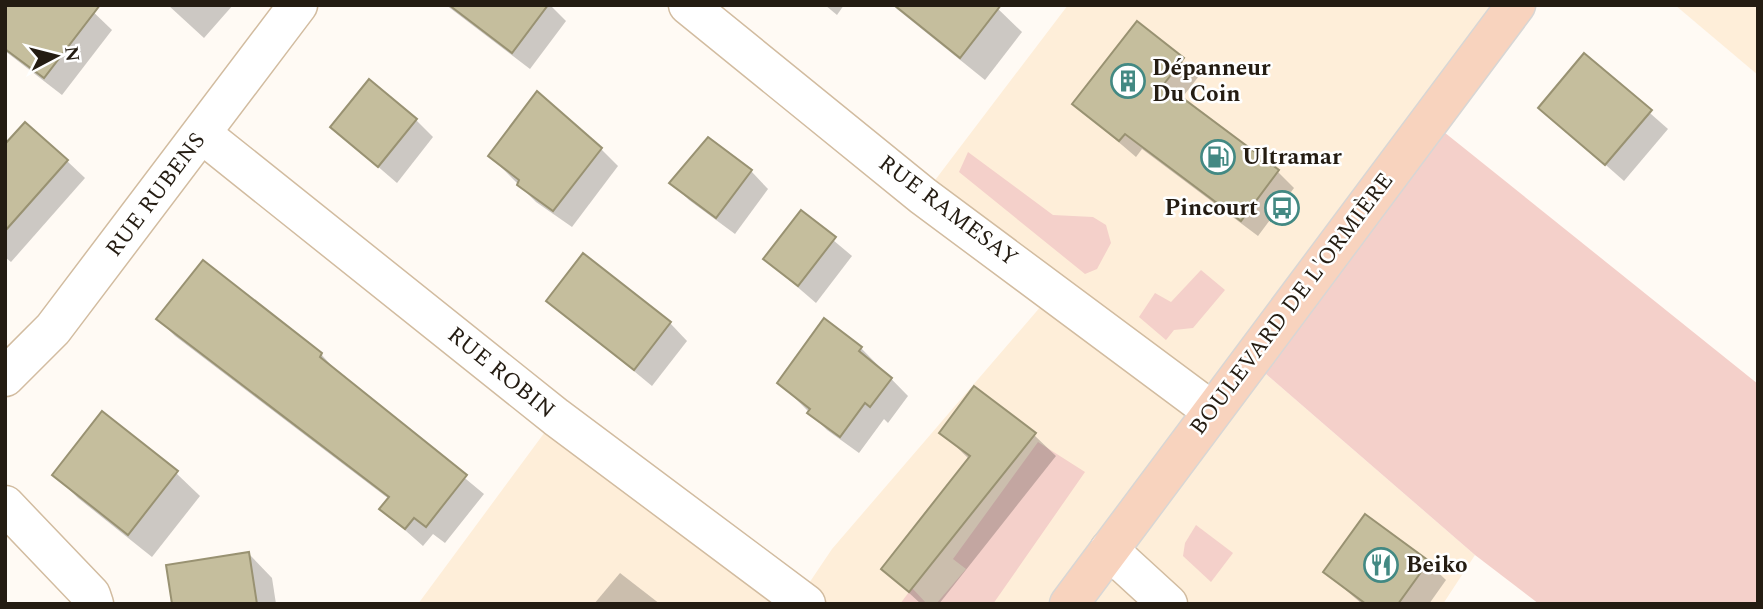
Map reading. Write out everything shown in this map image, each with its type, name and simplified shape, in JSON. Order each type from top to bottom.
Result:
[{"type":"main road","name":"BOULEVARD DE L'ORMIÈRE","points":[[1069,604],[1516,5]]},
{"type":"street","name":"RUE RUBENS","points":[[5,377],[53,329],[298,5]]},
{"type":"street","name":"RUE RAMESAY","points":[[688,5],[923,196],[1212,411]]},
{"type":"street","name":"RUE ROBIN","points":[[202,134],[556,417],[806,604]]},
{"type":"street","points":[[5,505],[90,595],[94,604]]},
{"type":"street","points":[[1109,550],[1167,604]]},
{"type":"shaded area","points":[[1068,5],[1516,5],[1251,361],[1475,555],[1443,604],[418,604],[556,417],[799,598],[832,549],[1054,291],[923,196]]},
{"type":"shaded area","points":[[1675,5],[1758,5],[1758,75]]},
{"type":"shaded area","points":[[1429,120],[1758,384],[1758,604],[1539,604],[1475,555],[1251,361]]},
{"type":"shaded area","points":[[968,152],[1053,215],[1093,217],[1106,225],[1111,243],[1097,269],[1085,274],[959,172]]},
{"type":"shaded area","points":[[1201,270],[1225,290],[1193,328],[1174,330],[1166,340],[1139,317],[1155,293],[1171,302]]},
{"type":"shaded area","points":[[1038,442],[1085,472],[993,604],[936,604],[966,569],[953,559]]},
{"type":"shaded area","points":[[1196,525],[1233,553],[1211,582],[1183,556],[1185,543]]},
{"type":"shaded area","points":[[912,588],[927,604],[900,604]]},
{"type":"building","points":[[5,5],[100,5],[44,78],[5,49]]},
{"type":"building","points":[[449,5],[548,5],[512,53]]},
{"type":"building","points":[[894,5],[1001,5],[960,58]]},
{"type":"building","points":[[1137,21],[1184,58],[1164,84],[1279,170],[1241,221],[1125,134],[1119,141],[1072,104]]},
{"type":"building","points":[[1584,53],[1652,110],[1605,165],[1538,108]]},
{"type":"building","points":[[369,79],[417,119],[378,167],[330,127]]},
{"type":"building","points":[[537,91],[602,148],[553,211],[517,185],[519,180],[488,156]]},
{"type":"building","points":[[25,122],[68,160],[5,231],[5,144]]},
{"type":"building","points":[[708,137],[752,170],[716,218],[669,183]]},
{"type":"building","points":[[801,210],[836,237],[798,286],[763,259]]},
{"type":"building","points":[[583,253],[671,322],[634,370],[546,301]]},
{"type":"building","points":[[203,260],[322,353],[320,357],[467,475],[426,527],[414,518],[405,529],[379,509],[389,497],[156,319]]},
{"type":"building","points":[[824,318],[862,347],[859,351],[892,378],[870,407],[865,403],[840,437],[807,413],[810,409],[777,383]]},
{"type":"building","points":[[974,386],[1036,433],[909,592],[881,569],[970,456],[939,433]]},
{"type":"building","points":[[102,411],[178,471],[128,535],[52,475]]},
{"type":"building","points":[[1365,514],[1429,561],[1398,604],[1366,604],[1323,572]]},
{"type":"building","points":[[249,552],[257,604],[172,604],[166,565]]},
{"type":"place","name":"Dépanneur Du Coin","points":[[1128,81]]},
{"type":"place","name":"Ultramar","points":[[1218,157]]},
{"type":"place","name":"Pincourt","points":[[1282,208]]},
{"type":"place","name":"Beiko","points":[[1381,565]]}]
